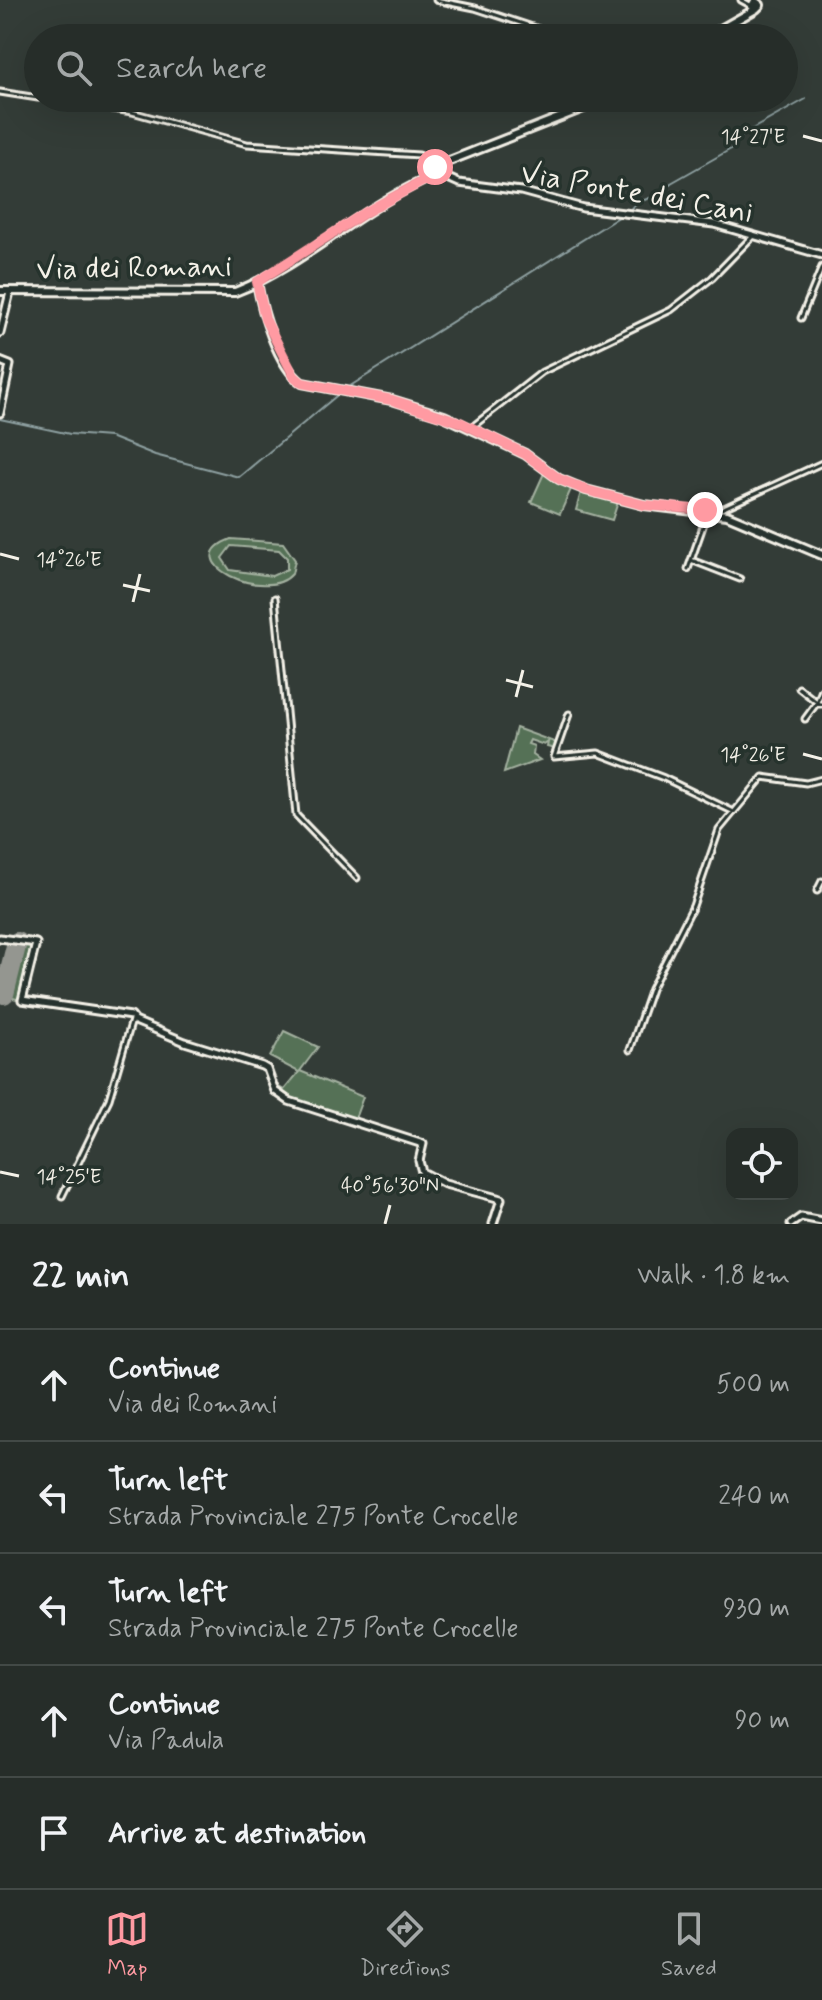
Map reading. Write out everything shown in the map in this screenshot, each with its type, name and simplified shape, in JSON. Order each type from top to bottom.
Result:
[{"type":"main road","points":[[725,24],[754,4]]},
{"type":"main road","name":"Via dei Romani","points":[[0,291],[218,294],[257,282],[439,169],[575,112]]},
{"type":"main road","points":[[257,282],[265,319],[294,376],[310,386],[392,400],[472,427],[525,454],[567,483],[629,502],[712,511],[822,555]]},
{"type":"street","points":[[436,0],[475,8],[524,24]]},
{"type":"street","points":[[0,92],[24,96]]},
{"type":"street","points":[[132,112],[247,144],[419,155],[439,169]]},
{"type":"street","name":"Via Ponte dei Cani","points":[[439,169],[459,183],[521,191],[583,208],[663,216],[754,235],[822,255]]},
{"type":"street","points":[[472,427],[542,372],[671,310],[712,278],[754,235]]},
{"type":"street","points":[[801,318],[822,267]]},
{"type":"street","points":[[0,333],[10,292]]},
{"type":"street","points":[[0,361],[10,366],[0,413]]},
{"type":"street","points":[[688,569],[712,511],[822,463]]},
{"type":"street","points":[[691,560],[740,579]]},
{"type":"street","points":[[275,598],[296,815],[316,840],[357,878]]},
{"type":"street","points":[[799,688],[819,702]]},
{"type":"street","points":[[805,719],[819,702],[822,690]]},
{"type":"street","points":[[569,714],[554,757],[598,753],[664,778],[732,811]]},
{"type":"street","points":[[630,1050],[651,989],[693,906],[715,840],[732,811],[763,777],[806,783],[822,779]]},
{"type":"street","points":[[817,891],[822,881]]},
{"type":"street","points":[[0,938],[36,943],[22,1000],[131,1016],[185,1042],[262,1066],[269,1072],[277,1094],[298,1106],[423,1144],[419,1161],[422,1172],[445,1184],[501,1199],[493,1224]]},
{"type":"street","points":[[62,1196],[109,1099],[128,1025],[133,1019]]},
{"type":"street","points":[[791,1224],[801,1217],[822,1221]]},
{"type":"green space","points":[[545,471],[572,487],[560,514],[531,502]]},
{"type":"green space","points":[[581,492],[618,502],[612,520],[576,510]]},
{"type":"green space","points":[[231,539],[283,543],[295,560],[292,574],[280,582],[246,582],[218,568],[213,558],[216,548]],"holes":[[[231,546],[279,550],[287,558],[287,569],[272,576],[230,570],[222,558]]]},
{"type":"green space","points":[[516,728],[557,743],[555,749],[547,747],[548,742],[544,745],[530,740],[528,744],[534,746],[533,755],[540,760],[504,773]]},
{"type":"green space","points":[[13,941],[34,945],[21,1000],[0,995]]},
{"type":"green space","points":[[284,1031],[318,1047],[300,1071],[363,1097],[354,1121],[312,1108],[277,1090],[274,1084],[284,1090],[299,1072],[270,1057]]},
{"type":"waterway","points":[[798,103],[806,99]]},
{"type":"waterway","points":[[628,212],[636,203],[658,195],[671,183],[731,149],[745,133],[783,112]]},
{"type":"waterway","points":[[347,388],[622,215]]},
{"type":"waterway","points":[[0,419],[70,434],[110,437],[155,455],[239,477],[341,392]]},
{"type":"runway","points":[[4,994],[17,942]]},
{"type":"route","points":[[435,167],[429,178],[366,212],[257,282],[265,319],[294,376],[310,386],[392,400],[460,422],[525,454],[559,479],[586,490],[644,505],[705,510]]}]
